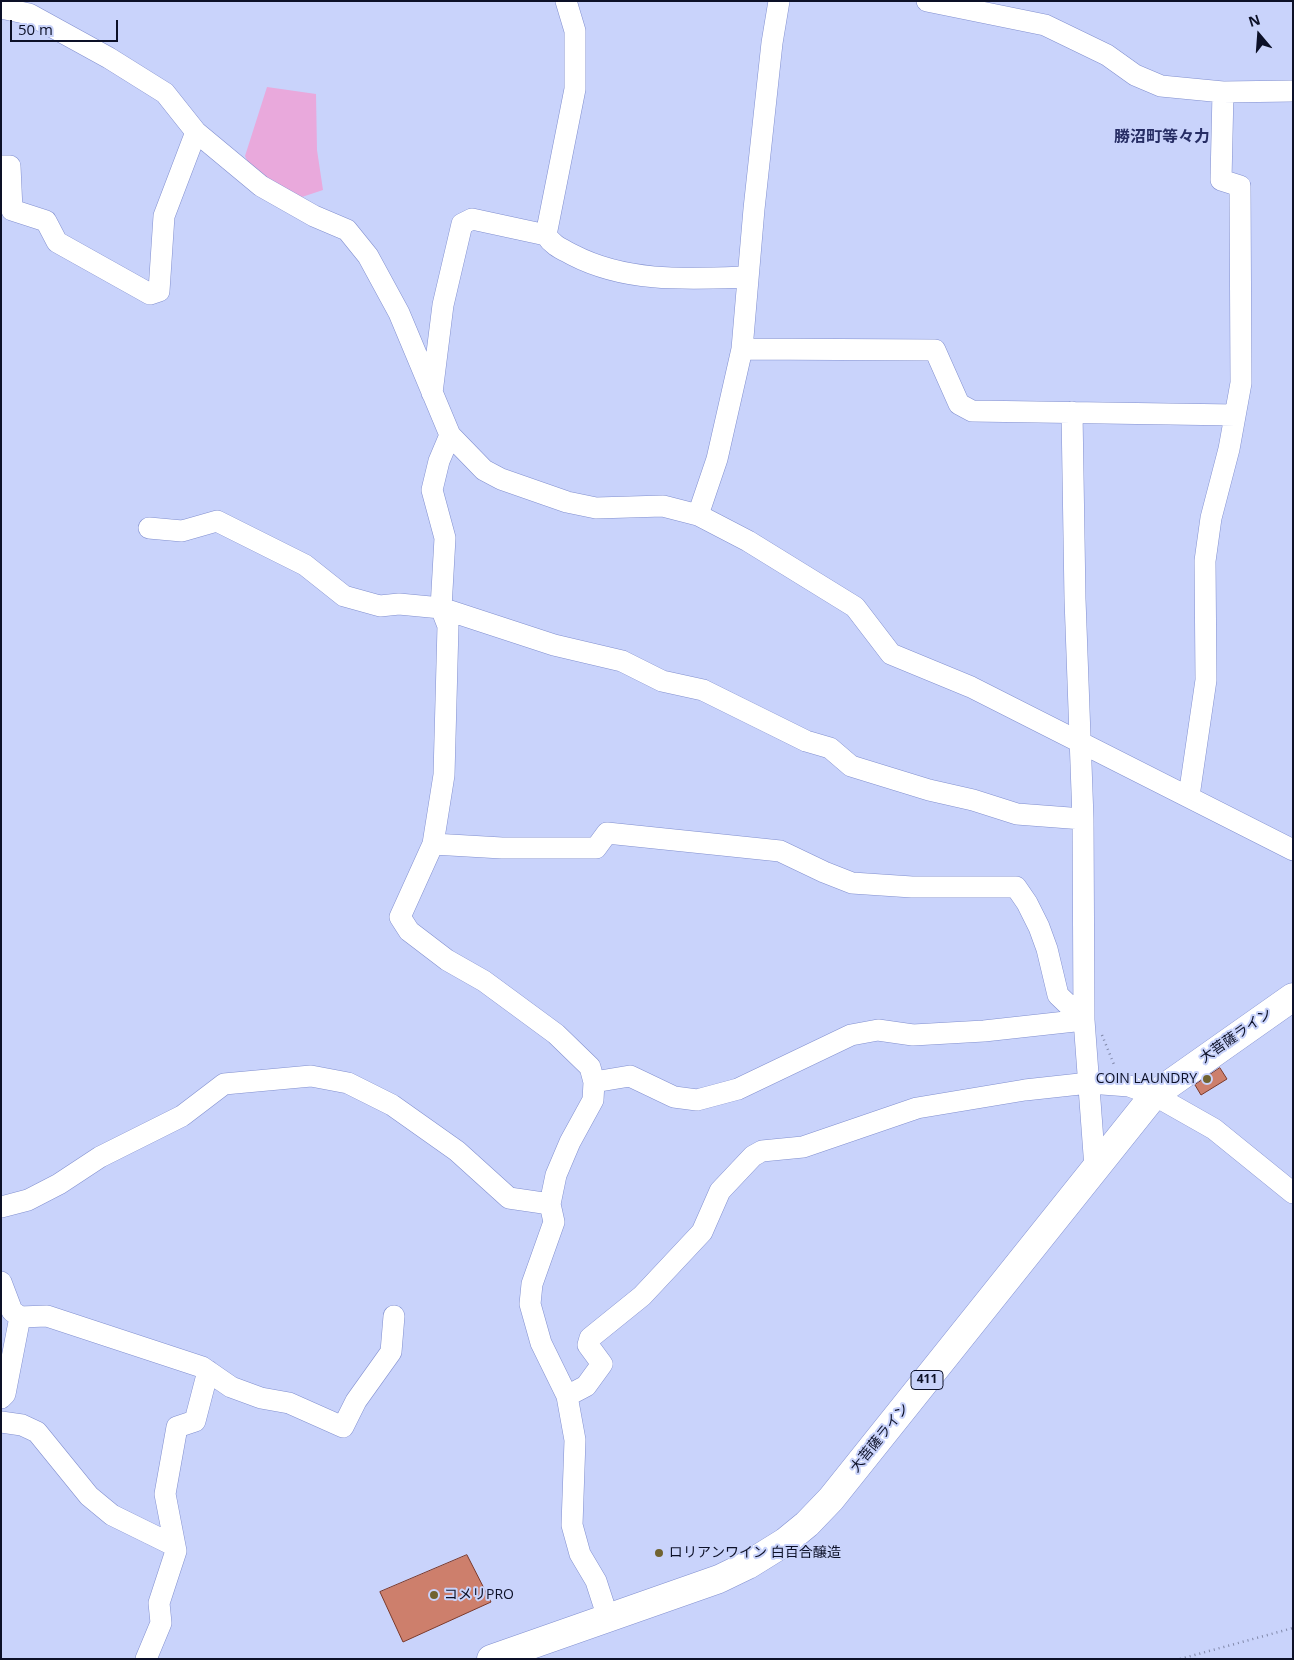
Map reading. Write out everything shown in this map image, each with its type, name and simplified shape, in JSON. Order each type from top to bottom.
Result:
[{"type":"highway","name":"大菩薩ライン","points":[[490,1659],[726,1576],[785,1542],[808,1524],[887,1429],[1154,1095],[1293,997]]},
{"type":"street","points":[[566,1],[575,31],[575,89],[546,235],[551,243],[596,266],[666,279],[748,277]]},
{"type":"street","points":[[698,516],[716,459],[742,349],[772,43],[780,1]]},
{"type":"street","points":[[927,1],[1045,25],[1107,56],[1135,75],[1161,86],[1222,92],[1293,91]]},
{"type":"street","points":[[1,8],[29,14],[109,58],[165,93],[196,132],[261,186],[314,216],[347,230],[368,256],[399,313],[450,435],[484,470],[501,479],[567,502],[596,508],[663,506],[698,516],[748,540],[855,606],[890,654],[971,687],[1080,740],[1293,850]]},
{"type":"street","points":[[1189,796],[1206,680],[1205,560],[1211,518],[1229,449],[1241,383],[1240,186],[1221,180],[1222,92]]},
{"type":"street","points":[[1,166],[10,166],[12,210],[46,220],[57,242],[150,294],[159,290],[164,216],[196,132]]},
{"type":"street","points":[[432,393],[443,305],[462,224],[472,219],[546,235]]},
{"type":"street","points":[[742,349],[935,350],[959,404],[972,411],[1236,415]]},
{"type":"street","points":[[1072,412],[1083,819],[1084,1020],[1095,1168]]},
{"type":"street","points":[[450,435],[439,461],[432,490],[445,538],[441,608],[448,626],[444,775],[433,844],[400,917],[409,931],[447,960],[484,981],[556,1034],[590,1067],[594,1082],[593,1100],[570,1142],[556,1174],[550,1204],[554,1222],[532,1284],[530,1304],[541,1343],[567,1396],[575,1440],[572,1525],[580,1554],[596,1580],[608,1618]]},
{"type":"street","points":[[150,528],[182,531],[217,521],[305,565],[344,596],[380,606],[399,604],[441,608],[554,645],[622,661],[662,682],[703,690],[806,741],[830,748],[851,766],[1017,814],[1083,819]]},
{"type":"street","points":[[433,844],[502,848],[596,848],[607,833],[780,851],[852,883],[912,887],[1016,887],[1028,903],[1039,927],[1047,949],[1058,996],[1084,1020]]},
{"type":"street","points":[[594,1082],[630,1076],[674,1097],[697,1100],[738,1089],[852,1035],[878,1030],[912,1035],[984,1031],[1084,1020]]},
{"type":"street","points":[[1,1207],[28,1200],[59,1184],[100,1157],[182,1116],[224,1084],[311,1076],[348,1083],[392,1105],[457,1151],[509,1198],[550,1204]]},
{"type":"street","points":[[567,1396],[586,1386],[602,1364],[588,1345],[590,1338],[642,1296],[702,1232],[720,1190],[753,1156],[762,1151],[803,1147],[917,1108],[1025,1090],[1089,1083],[1122,1086],[1154,1095],[1214,1129],[1293,1193]]},
{"type":"street","points":[[1,1282],[12,1311],[20,1317],[47,1316],[202,1367],[231,1386],[261,1398],[289,1403],[343,1427],[356,1401],[391,1352],[394,1316]]},
{"type":"street","points":[[1,1398],[5,1394],[20,1317]]},
{"type":"street","points":[[146,1659],[161,1623],[159,1603],[175,1546],[165,1494],[173,1444],[177,1427],[195,1421],[208,1371]]},
{"type":"street","points":[[1,1422],[22,1425],[36,1432],[90,1496],[112,1515],[175,1546]]},
{"type":"path","points":[[1084,1020],[1105,1037],[1122,1086]]},
{"type":"path","points":[[1180,1659],[1293,1628]]},
{"type":"shaded area","points":[[267,87],[316,94],[317,150],[323,190],[299,198],[253,174],[245,156]]},
{"type":"building","points":[[1220,1068],[1227,1079],[1201,1095],[1195,1085]]},
{"type":"building","points":[[467,1555],[491,1602],[403,1642],[380,1592]]},
{"type":"place","name":"COIN LAUNDRY","points":[[1207,1079]]},
{"type":"place","name":"ロリアンワイン 白百合醸造","points":[[659,1553]]},
{"type":"place","name":"コメリPRO","points":[[434,1595]]},
{"type":"district","name":"勝沼町等々力","points":[[1162,137]]}]
